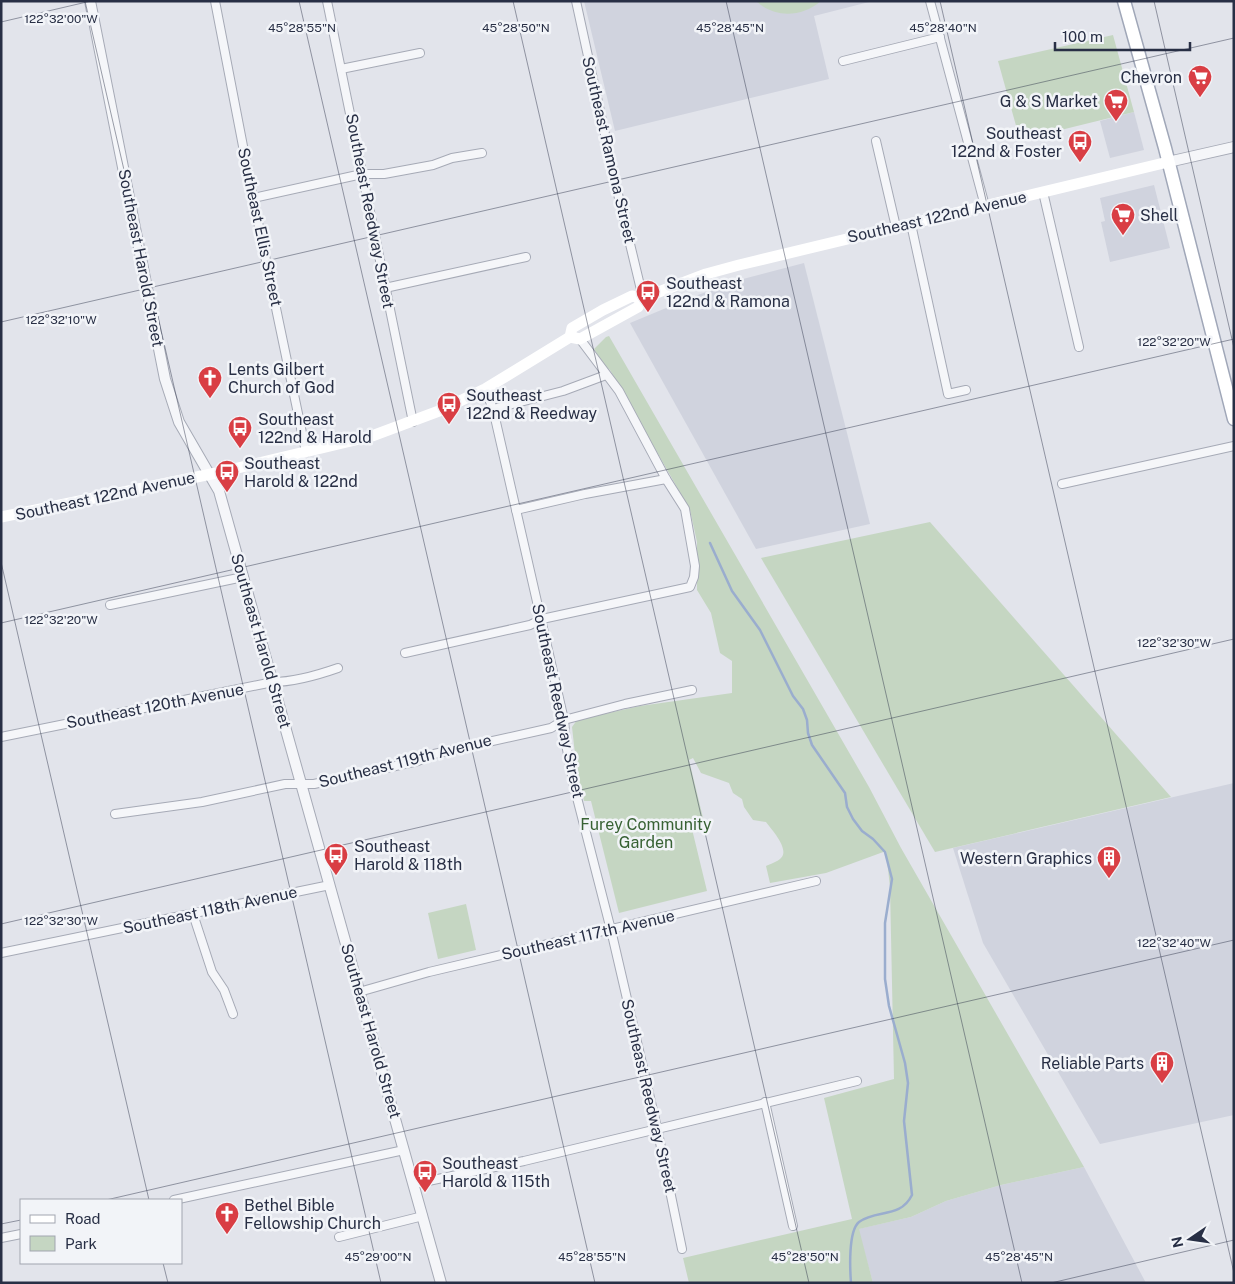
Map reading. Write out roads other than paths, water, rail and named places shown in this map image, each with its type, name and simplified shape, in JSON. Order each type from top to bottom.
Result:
[{"type":"main road","points":[[1124,1],[1168,162],[1234,419]]},
{"type":"main road","name":"Southeast 122nd Avenue","points":[[1,517],[210,474],[372,436],[413,422],[485,389],[575,338],[572,328],[632,296],[643,298],[676,284],[726,268],[1168,162]]},
{"type":"street","name":"Southeast Harold Street","points":[[90,1],[165,379],[179,422],[219,491],[441,1283]]},
{"type":"street","name":"Southeast Ellis Street","points":[[215,1],[253,198],[306,452]]},
{"type":"street","name":"Southeast Reedway Street","points":[[327,1],[413,422]]},
{"type":"street","name":"Southeast Ramona Street","points":[[576,1],[643,298]]},
{"type":"street","points":[[930,1],[986,206]]},
{"type":"street","points":[[843,61],[940,37]]},
{"type":"street","points":[[341,69],[420,53]]},
{"type":"street","points":[[876,141],[896,227]]},
{"type":"street","name":"Southeast 122nd Avenue","points":[[1168,162],[1234,147]]},
{"type":"street","points":[[253,198],[362,174],[384,174],[482,153]]},
{"type":"street","points":[[1043,192],[1079,347]]},
{"type":"street","points":[[911,224],[948,394],[966,390]]},
{"type":"street","points":[[385,288],[526,257]]},
{"type":"street","points":[[406,653],[530,625],[542,619],[690,587],[694,577],[695,566],[685,509],[666,479],[619,392],[575,338]]},
{"type":"street","points":[[493,409],[563,391],[606,375]]},
{"type":"street","name":"Southeast Reedway Street","points":[[485,389],[493,409],[542,619],[564,720],[566,744],[574,786],[611,930],[657,1128],[682,1249]]},
{"type":"street","points":[[1062,484],[1234,446]]},
{"type":"street","points":[[516,510],[585,494],[666,479]]},
{"type":"street","points":[[110,605],[243,577]]},
{"type":"street","name":"Southeast 120th Avenue","points":[[1,737],[273,682],[283,682],[338,668]]},
{"type":"street","name":"Southeast 119th Avenue","points":[[115,814],[202,802],[286,784],[314,784],[418,761],[434,754],[551,728],[564,720],[624,704],[692,690]]},
{"type":"street","name":"Southeast 117th Avenue","points":[[360,992],[429,972],[816,881]]},
{"type":"street","name":"Southeast 118th Avenue","points":[[1,953],[330,884]]},
{"type":"street","points":[[193,914],[212,972],[224,990],[233,1014]]},
{"type":"street","points":[[414,1184],[524,1161],[857,1080]]},
{"type":"street","points":[[765,1102],[793,1226]]},
{"type":"street","points":[[179,1199],[404,1150]]},
{"type":"street","points":[[339,1237],[423,1216]]},
{"type":"street","points":[[1,1238],[20,1234]]},
{"type":"waterway","points":[[710,543],[732,591],[760,630],[793,696],[803,709],[812,745],[845,793],[847,807],[853,819],[862,831],[873,839],[885,852],[892,879],[885,923],[885,979],[889,1006],[905,1063],[908,1083],[904,1121],[912,1195],[901,1208],[866,1218],[855,1227],[850,1251],[851,1283]]},
{"type":"place","name":"Chevron","points":[[1200,98]]},
{"type":"place","name":"G & S Market","points":[[1116,122]]},
{"type":"place","name":"Southeast 122nd & Foster","points":[[1080,163]]},
{"type":"place","name":"Shell","points":[[1123,236]]},
{"type":"place","name":"Southeast 122nd & Ramona","points":[[648,313]]},
{"type":"place","name":"Lents Gilbert Church of God","points":[[210,399]]},
{"type":"place","name":"Southeast 122nd & Reedway","points":[[449,425]]},
{"type":"place","name":"Southeast 122nd & Harold","points":[[240,449]]},
{"type":"place","name":"Southeast Harold & 122nd","points":[[227,493]]},
{"type":"place","name":"Southeast Harold & 118th","points":[[336,876]]},
{"type":"place","name":"Western Graphics","points":[[1109,879]]},
{"type":"place","name":"Reliable Parts","points":[[1162,1084]]},
{"type":"place","name":"Southeast Harold & 115th","points":[[425,1193]]},
{"type":"place","name":"Bethel Bible Fellowship Church","points":[[227,1235]]},
{"type":"park label","name":"Furey Community Garden","points":[[646,833]]}]
